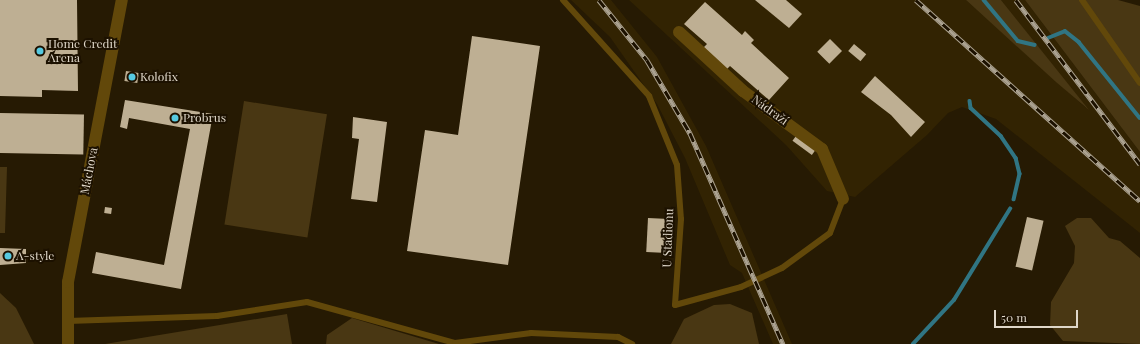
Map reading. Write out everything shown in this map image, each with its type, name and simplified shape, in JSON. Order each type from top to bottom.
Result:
[{"type":"street","name":"Máchova","points":[[68,344],[68,282],[122,0]]},
{"type":"street","name":"Nádraží","points":[[679,32],[743,91],[822,149],[843,199]]},
{"type":"lane","name":"U Stadionu","points":[[563,0],[648,96],[677,165],[681,220],[675,305],[741,287],[782,268],[830,233],[843,199]]},
{"type":"lane","points":[[1082,0],[1140,83]]},
{"type":"lane","points":[[68,321],[217,316],[307,302],[455,343],[532,333],[618,337],[632,344]]},
{"type":"shaded area","points":[[571,0],[611,0],[657,57],[706,146],[792,344],[773,344],[742,273],[730,265],[685,158],[657,104],[610,37]]},
{"type":"shaded area","points":[[629,0],[966,0],[1086,108],[1001,0],[1025,0],[1140,152],[1140,233],[996,119],[962,107],[948,113],[927,135],[855,197],[827,191],[786,145]]},
{"type":"shaded area","points":[[966,0],[1001,0],[1089,110],[1056,82]]},
{"type":"shaded area","points":[[1025,0],[1118,0],[1140,6],[1140,152]]},
{"type":"shaded area","points":[[244,101],[327,114],[307,238],[224,224]]},
{"type":"shaded area","points":[[0,167],[7,167],[5,233],[0,233]]},
{"type":"shaded area","points":[[1077,218],[1091,218],[1109,238],[1120,241],[1140,258],[1140,344],[1063,341],[1050,325],[1051,302],[1074,263],[1075,246],[1065,226]]},
{"type":"shaded area","points":[[0,293],[16,308],[34,344],[0,344]]},
{"type":"shaded area","points":[[730,304],[752,313],[759,344],[671,344],[684,319],[714,305]]},
{"type":"shaded area","points":[[287,314],[292,344],[105,344]]},
{"type":"shaded area","points":[[352,318],[439,344],[326,344],[327,335]]},
{"type":"building","name":"Home Credit Arena","points":[[0,0],[77,0],[78,91],[42,90],[42,97],[0,96]]},
{"type":"building","points":[[755,0],[786,0],[802,14],[789,28]]},
{"type":"building","points":[[705,2],[742,35],[745,31],[754,40],[751,43],[789,78],[769,100],[730,66],[726,70],[702,49],[707,44],[684,24]]},
{"type":"building","points":[[472,36],[540,46],[508,265],[407,251],[425,130],[458,135]]},
{"type":"building","points":[[830,39],[842,51],[829,64],[817,52]]},
{"type":"building","points":[[854,44],[866,54],[860,61],[848,51]]},
{"type":"building","name":"Kolofix","points":[[126,71],[139,73],[137,83],[124,81]]},
{"type":"building","points":[[875,76],[925,122],[911,137],[891,115],[861,92]]},
{"type":"building","points":[[125,100],[213,114],[181,289],[92,273],[96,252],[164,265],[190,129],[129,118],[127,129],[120,127]]},
{"type":"building","points":[[0,113],[84,114],[83,154],[0,153]]},
{"type":"building","points":[[353,117],[387,122],[377,202],[351,199],[359,139],[352,138]]},
{"type":"building","points":[[796,136],[815,150],[812,155],[792,141]]},
{"type":"building","points":[[105,207],[112,208],[111,214],[104,213]]},
{"type":"building","points":[[1027,217],[1044,221],[1032,271],[1016,267]]},
{"type":"building","points":[[648,218],[669,219],[667,253],[646,252]]},
{"type":"building","name":"A-style","points":[[0,248],[26,249],[26,263],[0,265]]},
{"type":"waterway","points":[[984,0],[1018,41],[1035,45]]},
{"type":"waterway","points":[[1048,38],[1065,31],[1079,42],[1140,118]]},
{"type":"waterway","points":[[970,101],[971,108],[1001,136],[1016,158],[1020,174],[1014,199]]},
{"type":"waterway","points":[[913,344],[954,300],[1010,209]]},
{"type":"railway","points":[[599,0],[647,60],[690,133],[783,344]]},
{"type":"railway","points":[[916,0],[1140,201]]},
{"type":"railway","points":[[1016,0],[1140,164]]},
{"type":"place","name":"Home Credit Arena","points":[[40,51]]},
{"type":"place","name":"Kolofix","points":[[132,77]]},
{"type":"place","name":"Probrus","points":[[175,118]]},
{"type":"place","name":"A-style","points":[[8,256]]}]
